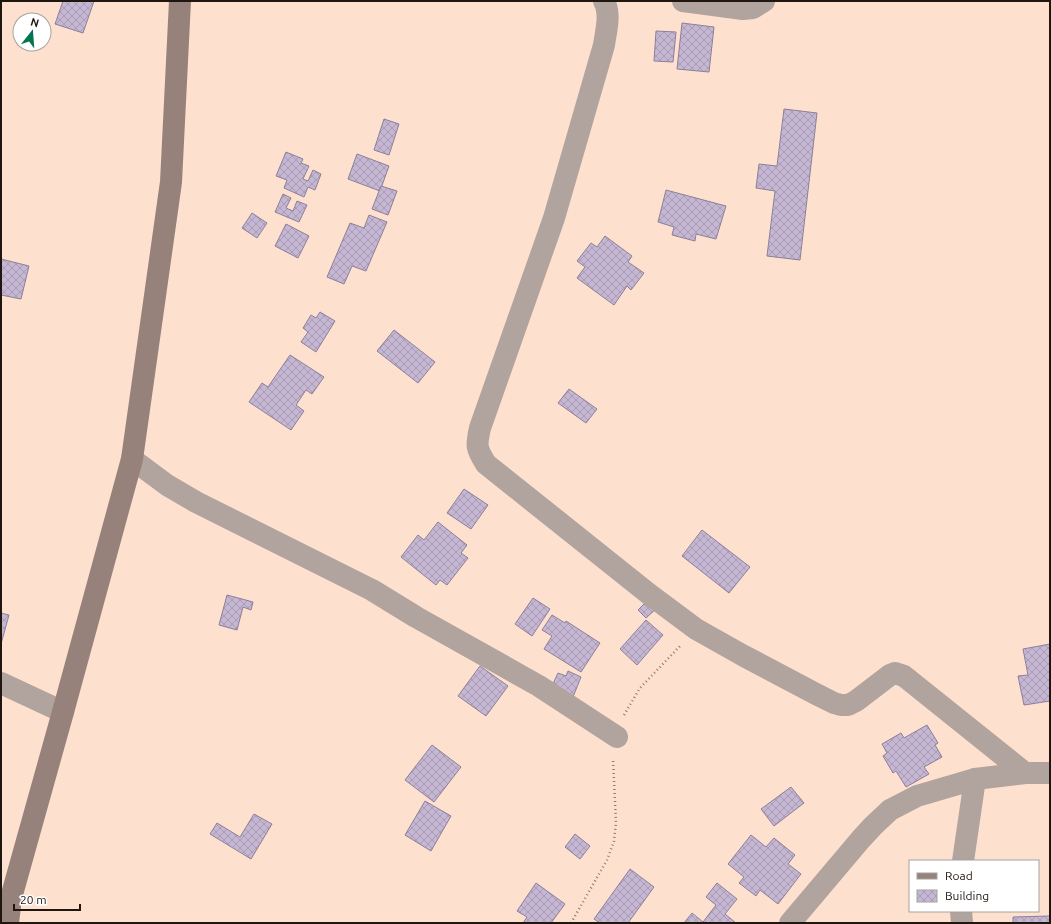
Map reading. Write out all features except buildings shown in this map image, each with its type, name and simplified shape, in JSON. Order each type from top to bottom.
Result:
[{"type":"street","points":[[8,923],[12,898],[132,459],[170,182],[180,1]]},
{"type":"street","points":[[604,1],[607,6],[608,22],[583,118],[554,218],[480,428],[477,442],[479,453],[486,464],[649,594],[696,629],[744,656],[834,703],[841,705],[848,705],[856,701],[894,673],[904,676],[1024,773]]},
{"type":"street","points":[[683,1],[743,10],[753,8],[764,1]]},
{"type":"street","points":[[132,459],[167,484],[196,502],[372,590],[416,617],[539,686],[617,737]]},
{"type":"street","points":[[1,683],[63,712]]},
{"type":"street","points":[[790,923],[865,835],[890,810],[918,796],[975,779],[1024,773],[1050,773]]},
{"type":"street","points":[[963,860],[975,779]]},
{"type":"street","points":[[961,912],[962,923]]},
{"type":"path","points":[[571,923],[607,860],[614,841],[616,823],[613,757],[622,717],[640,688],[696,629]]}]
